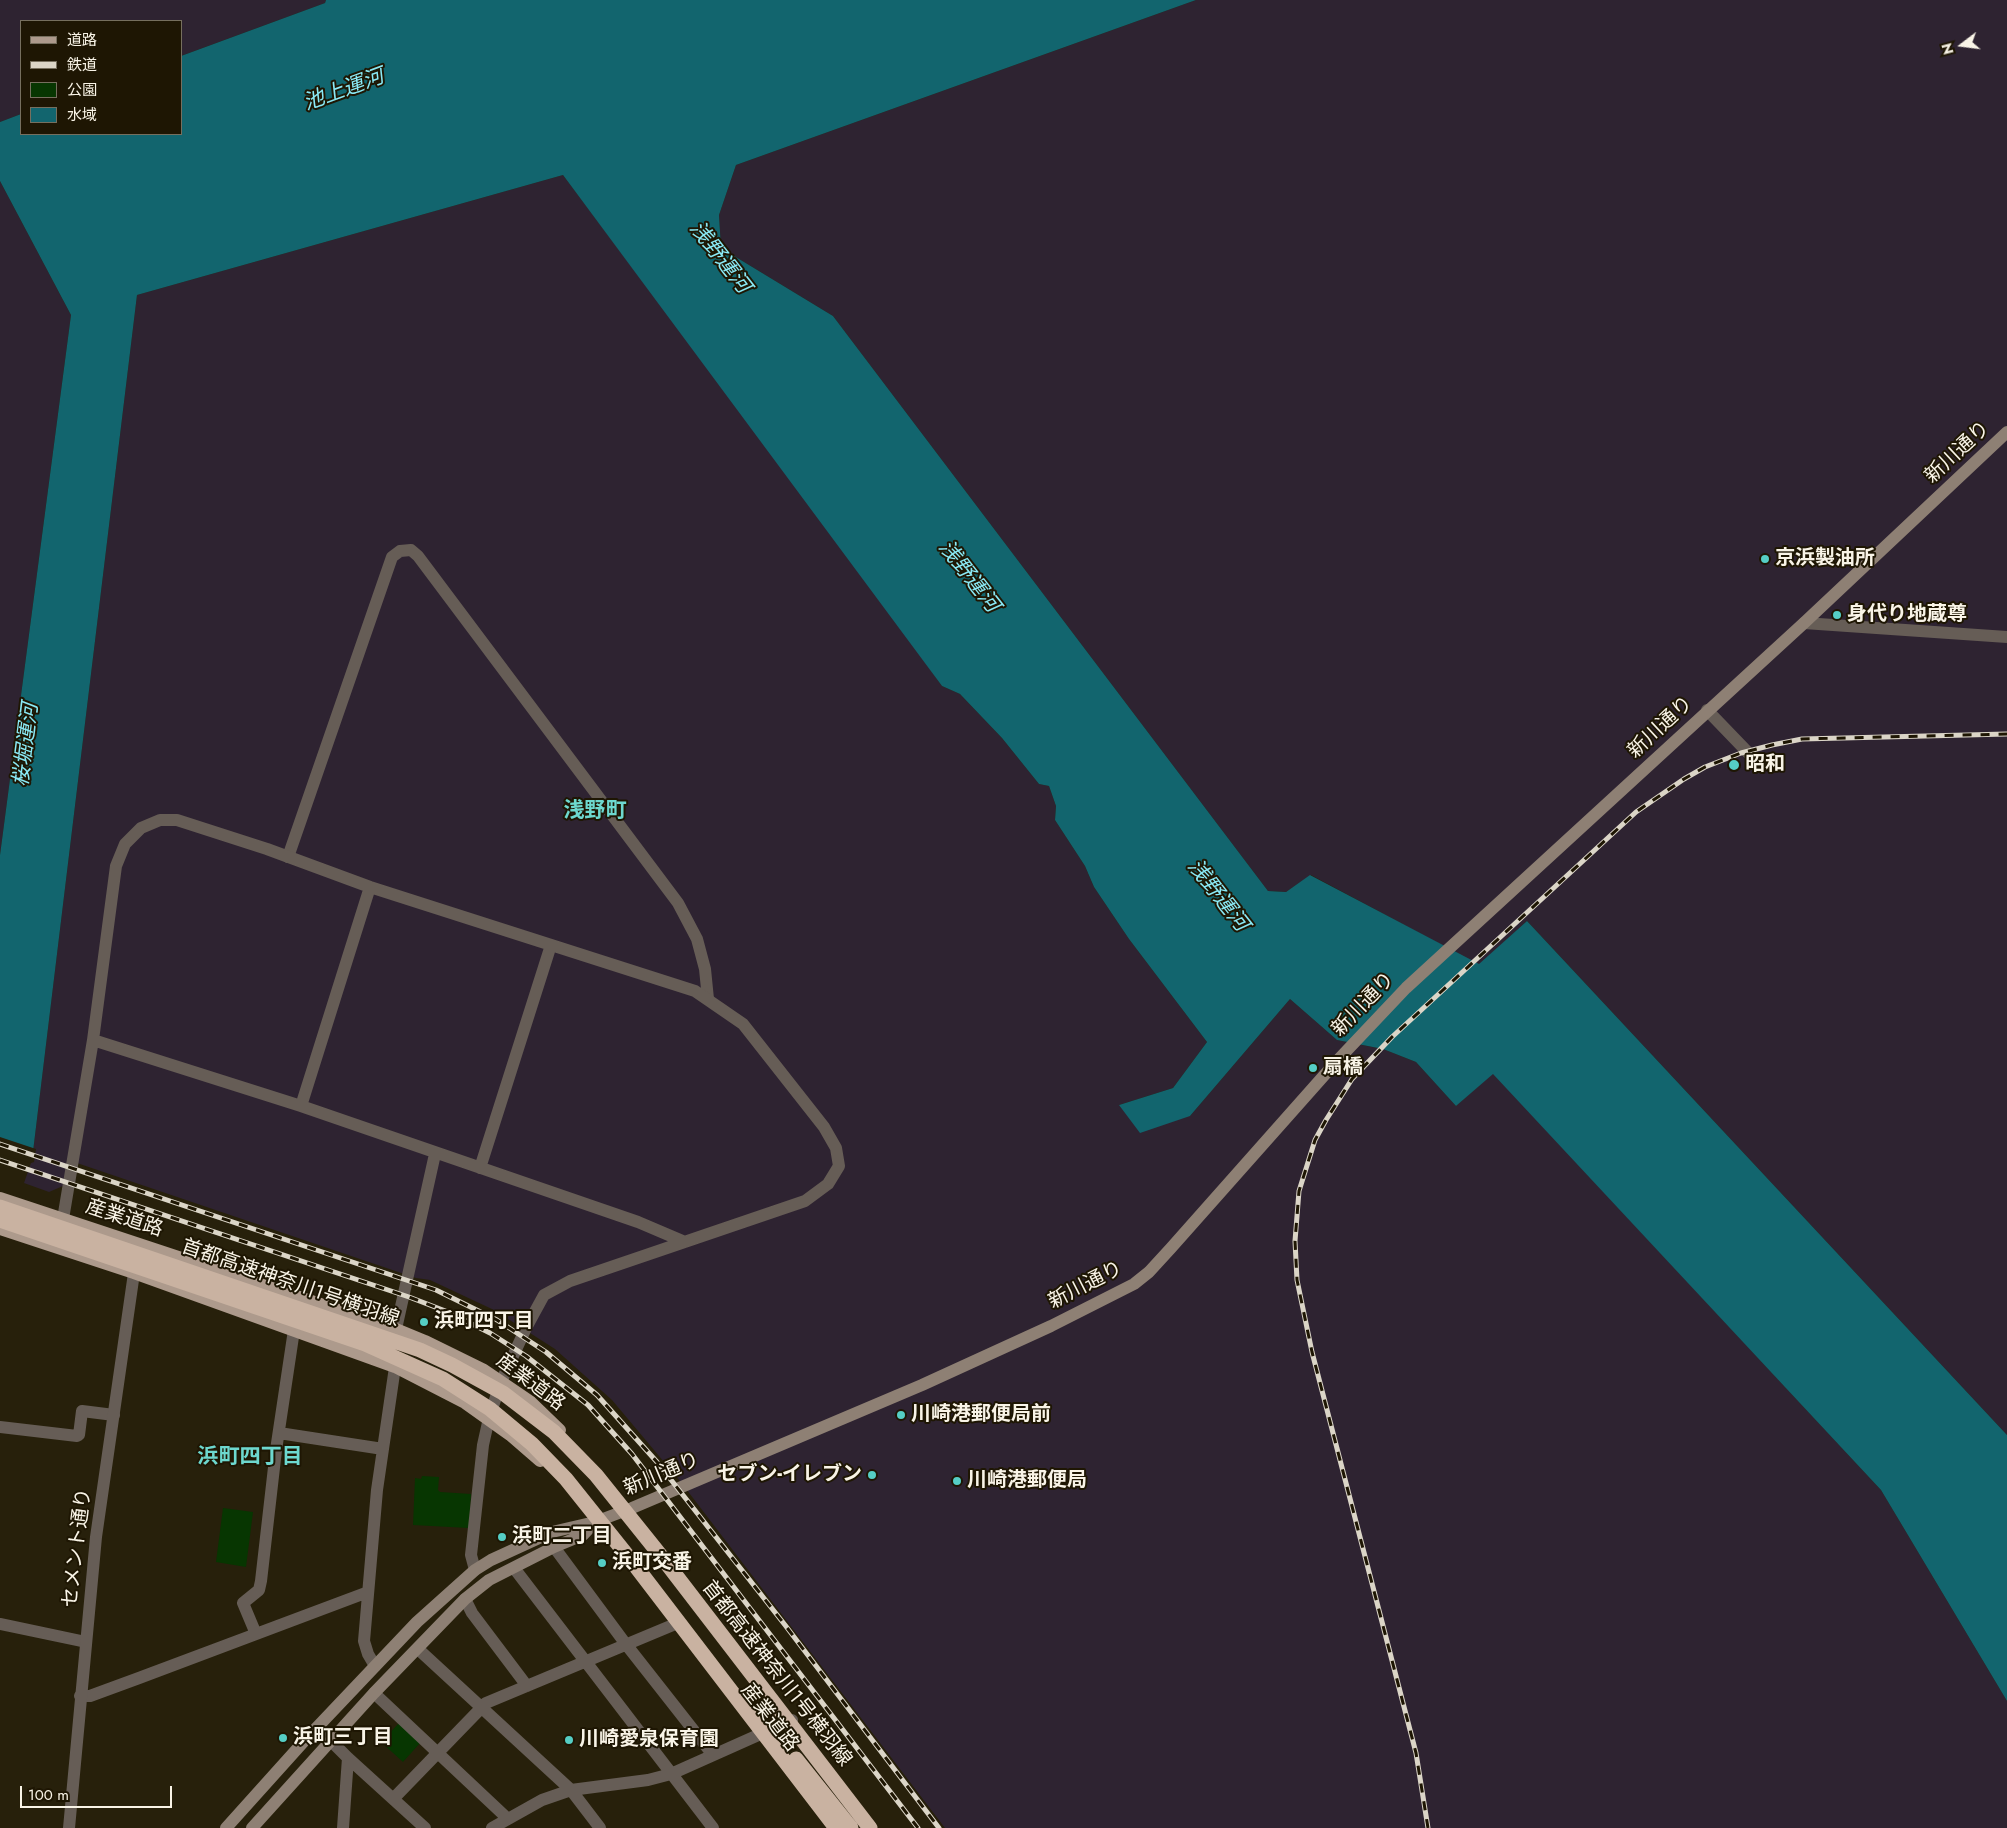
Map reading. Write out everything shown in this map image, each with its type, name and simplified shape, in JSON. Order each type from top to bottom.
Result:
[{"type":"highway","name":"首都高速神奈川1号横羽線","points":[[2,1201],[410,1347],[452,1364],[503,1393],[554,1432],[596,1475],[661,1556],[870,1828]]},
{"type":"highway","name":"首都高速神奈川1号横羽線","points":[[0,1220],[365,1344],[443,1379],[490,1409],[532,1444],[566,1479],[634,1564],[679,1610],[849,1826]]},
{"type":"highway","points":[[661,1556],[700,1623],[849,1826]]},
{"type":"main road","name":"新川通り","points":[[226,1828],[416,1622],[475,1570],[491,1560],[552,1532],[595,1522],[632,1508],[922,1385],[1051,1326],[1134,1284],[1155,1266],[1350,1046],[1406,988],[1804,623],[2007,432]]},
{"type":"main road","name":"産業道路","points":[[2,1201],[63,1218],[396,1329],[455,1355],[502,1382],[531,1402],[580,1449],[632,1508],[874,1828]]},
{"type":"main road","name":"産業道路","points":[[0,1229],[395,1366],[465,1403],[489,1418],[551,1471],[595,1522],[831,1828]]},
{"type":"main road","name":"新川通り","points":[[252,1828],[374,1693],[465,1599],[490,1580],[554,1547],[583,1535],[595,1522]]},
{"type":"street","points":[[288,857],[392,557],[400,551],[411,550],[424,564],[678,903],[697,939],[705,969],[708,999]]},
{"type":"street","points":[[1804,623],[2007,637]]},
{"type":"street","points":[[1707,710],[1759,764]]},
{"type":"street","points":[[63,1218],[93,1040],[116,866],[125,844],[141,828],[160,820],[177,820],[370,887],[695,991],[743,1024],[824,1127],[836,1148],[839,1166],[828,1184],[805,1201],[570,1281],[544,1295],[526,1328],[502,1382],[489,1418],[483,1445],[471,1555],[475,1570]]},
{"type":"street","points":[[301,1106],[370,887]]},
{"type":"street","points":[[480,1168],[551,945]]},
{"type":"street","points":[[93,1040],[301,1106],[435,1154],[638,1222],[685,1242]]},
{"type":"street","points":[[375,1666],[368,1654],[364,1641],[377,1490],[395,1366],[396,1329],[435,1154]]},
{"type":"street","points":[[0,1229],[2,1201]]},
{"type":"street","name":"セメント通り","points":[[69,1828],[96,1537],[134,1274]]},
{"type":"street","points":[[256,1634],[243,1603],[259,1590],[294,1330]]},
{"type":"street","points":[[0,1426],[77,1436],[82,1411],[114,1415]]},
{"type":"street","points":[[279,1432],[383,1449]]},
{"type":"street","points":[[554,1547],[625,1643],[712,1755]]},
{"type":"street","points":[[514,1568],[713,1828]]},
{"type":"street","points":[[80,1696],[90,1696],[368,1592]]},
{"type":"street","points":[[465,1599],[472,1613],[526,1686]]},
{"type":"street","points":[[2,1624],[86,1642]]},
{"type":"street","points":[[394,1798],[481,1707],[625,1643],[673,1624]]},
{"type":"street","points":[[418,1649],[571,1790],[600,1828]]},
{"type":"street","points":[[374,1693],[508,1818]]},
{"type":"street","points":[[492,1828],[542,1800],[571,1790],[648,1780],[671,1774],[792,1720]]},
{"type":"street","points":[[318,1728],[425,1828]]},
{"type":"street","points":[[343,1828],[348,1758]]},
{"type":"shaded area","points":[[0,0],[326,0],[325,3],[182,56],[182,20],[20,20],[20,114],[0,122]]},
{"type":"shaded area","points":[[1196,0],[2007,0],[2007,1435],[1527,921],[1479,965],[1311,875],[1286,892],[1268,891],[833,316],[721,248],[719,215],[736,165]]},
{"type":"shaded area","points":[[563,175],[872,587],[942,686],[960,694],[1002,738],[1039,784],[1049,786],[1056,806],[1055,820],[1085,866],[1094,887],[1129,939],[1207,1042],[1173,1088],[1119,1105],[1190,1116],[1290,999],[1337,1040],[1383,1049],[1416,1062],[1456,1106],[1493,1073],[1881,1490],[2007,1701],[2007,1828],[945,1828],[680,1481],[612,1400],[555,1349],[494,1310],[430,1280],[416,1278],[71,1161],[63,1186],[49,1192],[24,1183],[32,1160],[137,295]]},
{"type":"shaded area","points":[[0,181],[71,315],[0,855]]},
{"type":"green space","points":[[422,1476],[439,1477],[438,1490],[440,1492],[471,1494],[469,1528],[413,1525],[415,1478],[421,1479]]},
{"type":"green space","points":[[223,1508],[253,1512],[246,1567],[216,1562]]},
{"type":"green space","points":[[400,1722],[421,1742],[403,1762],[381,1742]]},
{"type":"water","points":[[326,0],[1196,0],[736,165],[719,215],[721,248],[833,316],[1268,891],[1286,892],[1310,875],[1479,964],[1527,921],[2007,1435],[2007,1701],[1881,1490],[1493,1074],[1456,1106],[1416,1062],[1383,1049],[1337,1040],[1290,999],[1190,1116],[1140,1133],[1119,1105],[1173,1088],[1207,1042],[1129,939],[1094,887],[1085,866],[1055,820],[1056,806],[1049,786],[1039,784],[1002,738],[960,694],[942,686],[563,175],[137,295],[32,1160],[0,1151],[0,855],[71,315],[0,181],[0,122],[20,114],[20,135],[182,135],[182,56],[325,3]]},
{"type":"pier","points":[[0,1137],[36,1149],[34,1162],[31,1163],[0,1154]]},
{"type":"railway","points":[[1428,1828],[1416,1753],[1312,1352],[1297,1280],[1295,1241],[1299,1191],[1315,1140],[1352,1079],[1392,1037],[1636,812],[1684,779],[1705,767],[1741,753],[1802,739],[2007,734]]},
{"type":"railway","points":[[0,1144],[436,1290],[497,1320],[546,1352],[597,1395],[657,1462],[785,1625],[939,1828]]},
{"type":"railway","points":[[0,1160],[409,1297],[448,1312],[490,1333],[526,1356],[588,1405],[632,1454],[918,1828]]},
{"type":"place","name":"京浜製油所","points":[[1765,559]]},
{"type":"place","name":"身代り地蔵尊","points":[[1837,615]]},
{"type":"place","name":"昭和","points":[[1734,765]]},
{"type":"place","name":"扇橋","points":[[1313,1068]]},
{"type":"place","name":"浜町四丁目","points":[[424,1322]]},
{"type":"place","name":"川崎港郵便局前","points":[[901,1415]]},
{"type":"place","name":"セブン-イレブン","points":[[872,1475]]},
{"type":"place","name":"川崎港郵便局","points":[[957,1481]]},
{"type":"place","name":"浜町二丁目","points":[[502,1537]]},
{"type":"place","name":"浜町交番","points":[[602,1563]]},
{"type":"place","name":"浜町三丁目","points":[[283,1738]]},
{"type":"place","name":"川崎愛泉保育園","points":[[569,1740]]},
{"type":"district","name":"浅野町","points":[[595,812]]},
{"type":"district","name":"浜町四丁目","points":[[250,1458]]},
{"type":"water label","name":"池上運河","points":[[344,91]]},
{"type":"water label","name":"浅野運河","points":[[719,258]]},
{"type":"water label","name":"浅野運河","points":[[968,577]]},
{"type":"water label","name":"桜堀運河","points":[[27,745]]},
{"type":"water label","name":"浅野運河","points":[[1217,896]]}]
